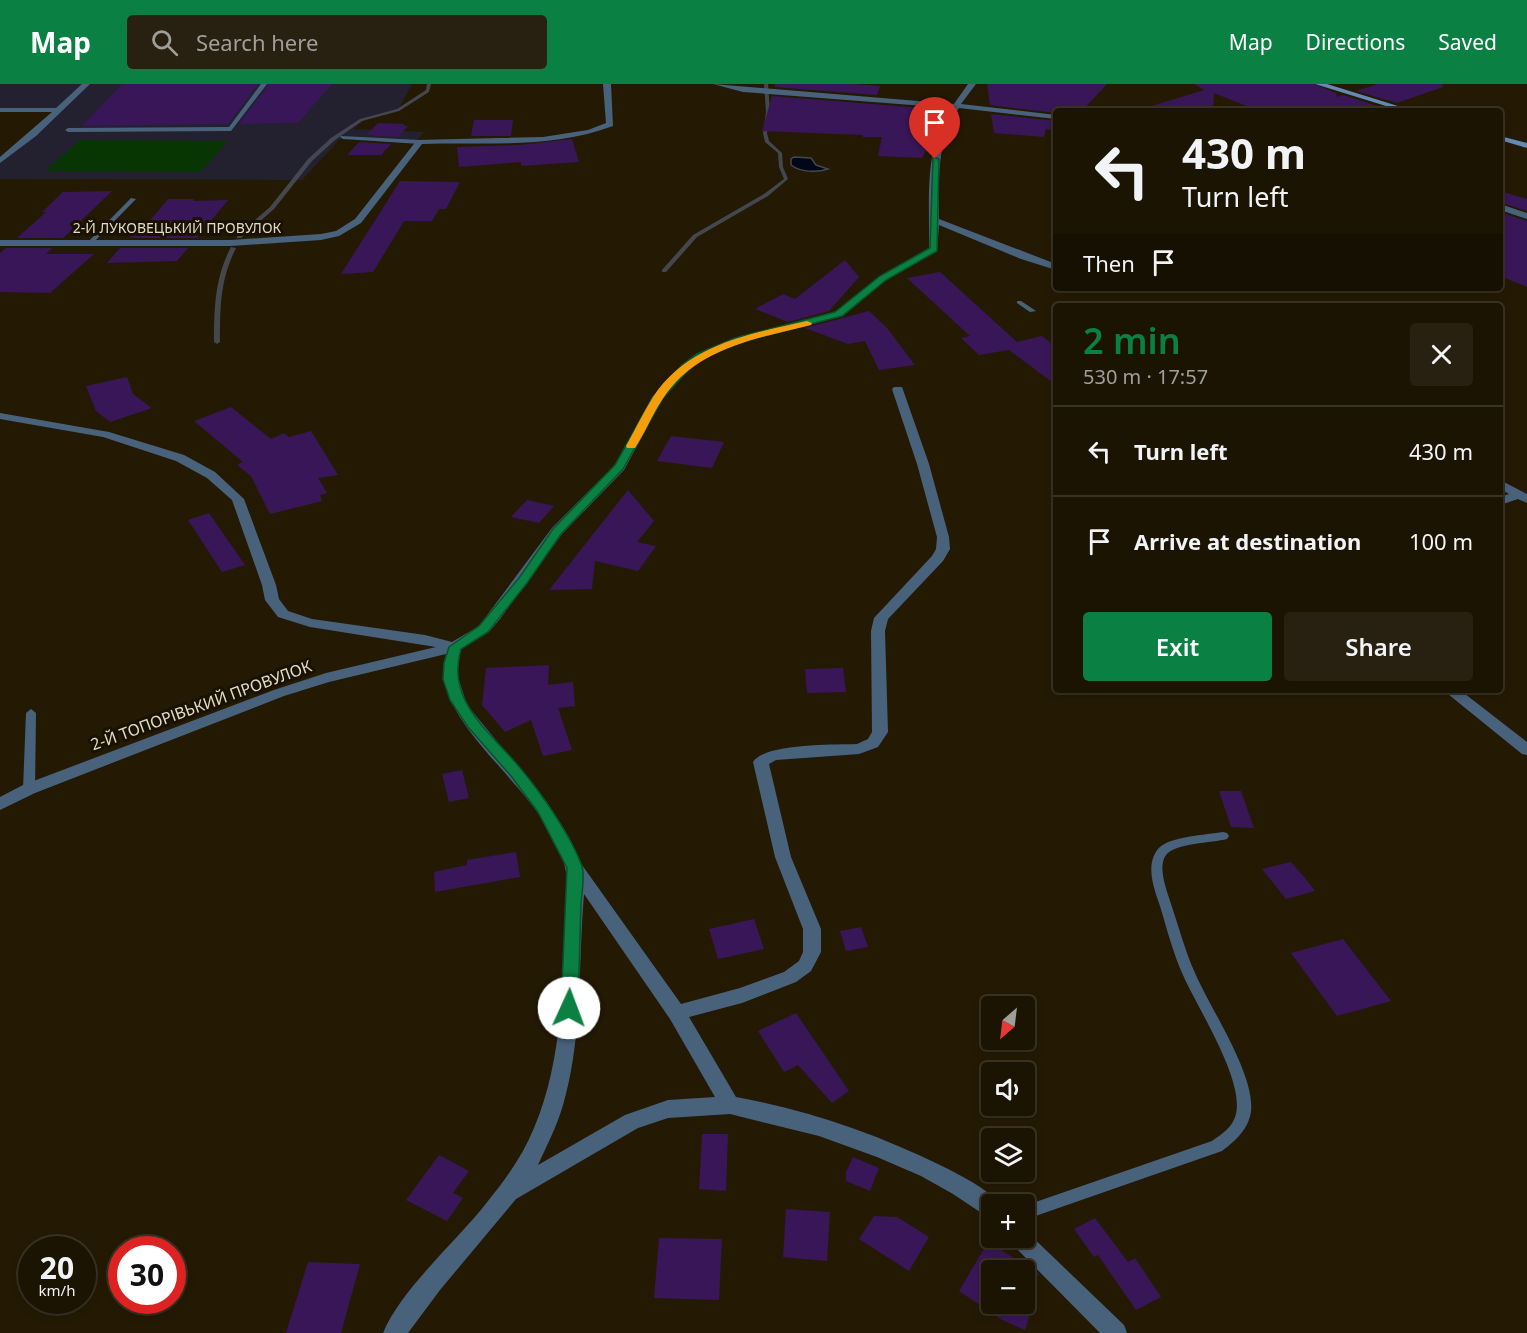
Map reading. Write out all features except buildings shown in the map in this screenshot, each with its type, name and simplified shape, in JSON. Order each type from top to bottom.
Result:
[{"type":"street","points":[[0,161],[86,84]]},
{"type":"street","points":[[420,142],[492,142],[592,132],[610,124],[607,84]]},
{"type":"street","points":[[717,84],[743,90],[957,106],[1053,117]]},
{"type":"street","points":[[972,84],[946,121],[935,159],[935,221],[966,231],[1034,261],[1053,266]]},
{"type":"street","points":[[1319,84],[1400,108]]},
{"type":"street","points":[[0,110],[58,110]]},
{"type":"street","points":[[1503,139],[1527,146]]},
{"type":"street","name":"2-Й ЛУКОВЕЦЬКИЙ ПРОВУЛОК","points":[[0,243],[231,243],[294,240],[339,233],[358,221],[420,142]]},
{"type":"street","points":[[1503,208],[1527,216]]},
{"type":"street","name":"2-Й ТОПОРІВЬКИЙ ПРОВУЛОК","points":[[0,804],[29,789],[279,693],[326,678],[455,647],[484,629],[523,580],[557,531],[620,467],[658,397],[686,367],[700,356],[738,340],[838,314],[883,278],[934,249],[935,221]]},
{"type":"street","points":[[677,1013],[742,995],[789,977],[805,966],[812,952],[812,929],[783,857],[761,762],[772,755],[859,749],[873,742],[880,732],[878,631],[881,618],[938,558],[943,549],[943,537],[923,464],[898,389]]},
{"type":"street","points":[[0,416],[105,434],[180,458],[211,475],[238,499],[269,585],[272,600],[283,614],[310,623],[425,639],[455,647],[450,663],[450,679],[457,700],[473,724],[516,773],[543,809],[575,868],[677,1013],[730,1105]]},
{"type":"street","points":[[1503,486],[1522,497]]},
{"type":"street","points":[[1503,500],[1522,497]]},
{"type":"street","points":[[1454,693],[1527,750]]},
{"type":"street","points":[[394,1333],[408,1310],[510,1191],[529,1161],[544,1130],[563,1065],[568,1032],[575,868]]},
{"type":"street","points":[[510,1191],[632,1121],[668,1109],[730,1105],[775,1112],[863,1140],[945,1178],[981,1200]]},
{"type":"street","points":[[1031,1248],[1116,1333]]},
{"type":"lane","points":[[68,130],[231,129],[264,84]]},
{"type":"lane","points":[[344,137],[420,142]]},
{"type":"lane","points":[[91,242],[133,200]]},
{"type":"lane","points":[[1019,302],[1032,311]]},
{"type":"lane","points":[[29,789],[31,713]]},
{"type":"lane","points":[[1035,1209],[1217,1146],[1238,1130],[1244,1111],[1244,1093],[1234,1066],[1189,974],[1161,891],[1157,865],[1162,852],[1170,846],[1223,836]]},
{"type":"shaded area","points":[[0,84],[412,84],[398,110],[365,120],[353,129],[424,132],[415,143],[341,138],[302,180],[0,179],[0,163],[60,110],[0,109]]},
{"type":"green space","points":[[80,140],[228,141],[200,172],[45,171]]},
{"type":"water","points":[[794,157],[811,158],[816,165],[828,169],[814,171],[799,169],[791,165],[791,159]]},
{"type":"waterway","points":[[239,237],[272,208],[310,160],[333,139],[361,120],[398,110],[428,91],[429,84]]},
{"type":"waterway","points":[[664,271],[695,236],[766,195],[786,179],[781,167],[780,153],[767,141],[765,133],[768,112],[766,84]]},
{"type":"waterway","points":[[217,342],[217,305],[220,283],[233,248]]},
{"type":"slow traffic","points":[[631,446],[658,397],[686,367],[700,356],[738,340],[807,323]]},
{"type":"route","points":[[569,1008],[575,868],[543,809],[516,773],[473,724],[457,700],[450,679],[450,663],[455,647],[484,629],[523,580],[557,531],[620,467],[658,397],[686,367],[700,356],[722,345],[838,314],[896,269],[934,249],[935,159]]}]
